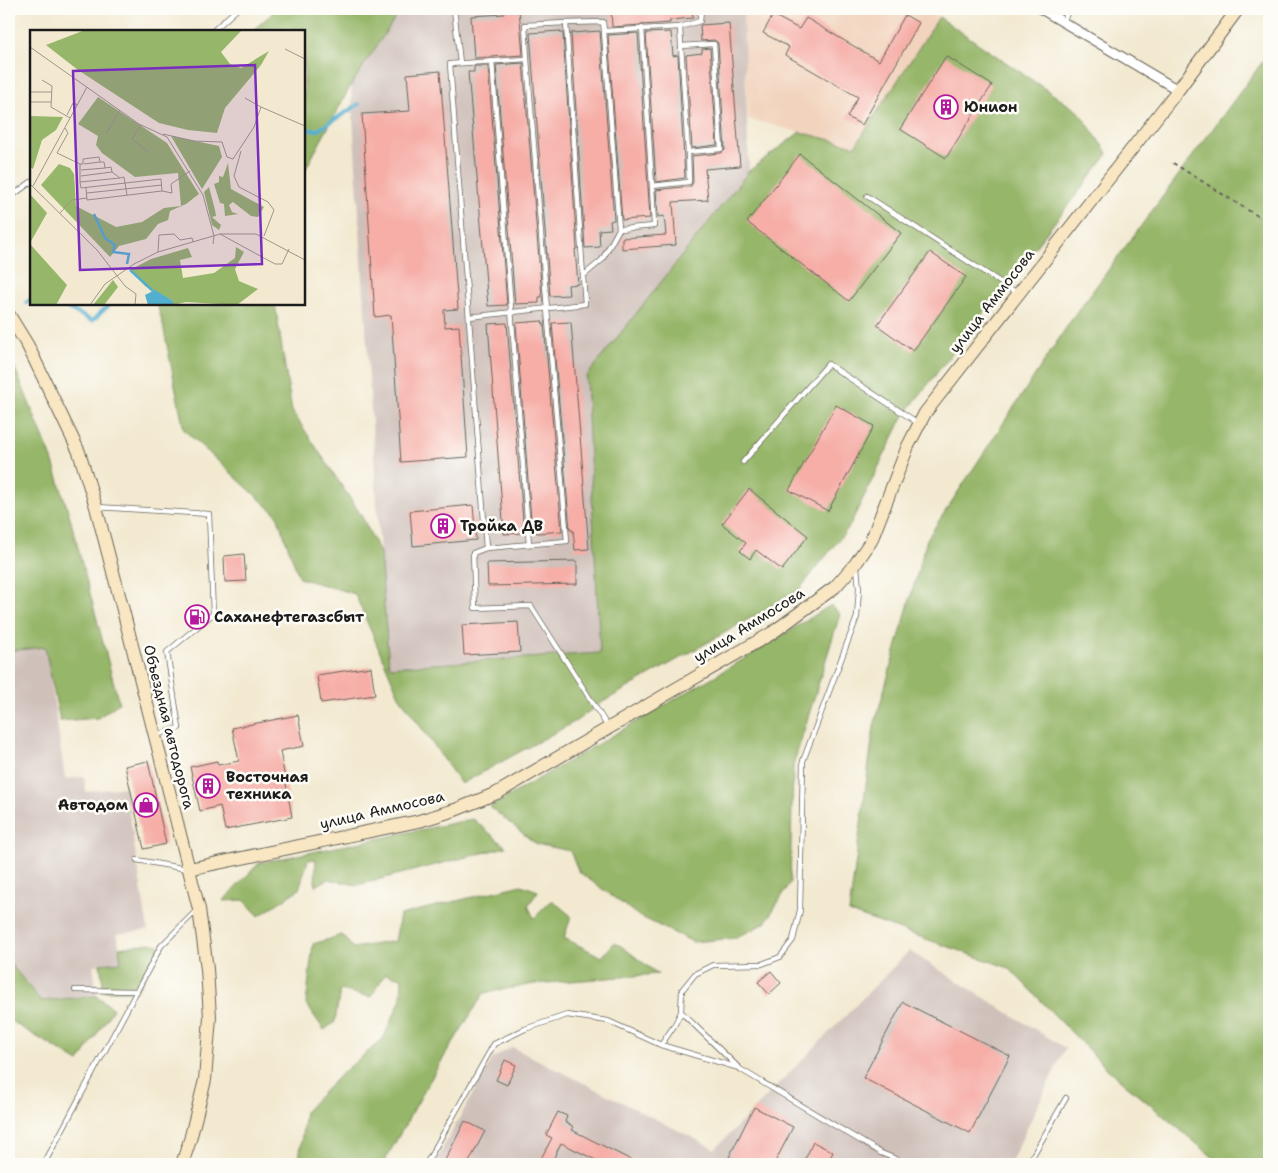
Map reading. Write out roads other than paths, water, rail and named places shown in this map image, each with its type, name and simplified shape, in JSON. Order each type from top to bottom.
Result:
[{"type":"street","points":[[1041,9],[1178,90]]},
{"type":"street","name":"улица Аммосова","points":[[189,869],[390,827],[455,810],[497,793],[772,633],[835,587],[856,563],[870,541],[908,446],[925,413],[1178,90],[1238,9]]},
{"type":"street","name":"Объездная автодорога","points":[[9,315],[28,346],[79,452],[96,507],[198,909],[207,969],[210,1016],[205,1080],[182,1164]]},
{"type":"lane","points":[[214,30],[237,9]]},
{"type":"lane","points":[[454,9],[460,63]]},
{"type":"lane","points":[[604,31],[680,27],[700,21],[701,9]]},
{"type":"lane","points":[[1063,22],[1070,9]]},
{"type":"lane","points":[[583,276],[602,260],[620,229],[604,22],[525,25],[567,541],[486,548],[473,553],[475,608],[531,606],[609,728]]},
{"type":"lane","points":[[469,317],[512,314],[585,304],[566,24]]},
{"type":"lane","points":[[652,186],[689,182],[680,27]]},
{"type":"lane","points":[[620,229],[654,226],[642,28]]},
{"type":"lane","points":[[681,46],[714,44],[721,149],[688,152]]},
{"type":"lane","points":[[486,548],[450,64],[527,59]]},
{"type":"lane","points":[[492,61],[529,544]]},
{"type":"lane","points":[[9,198],[30,183]]},
{"type":"lane","points":[[867,196],[1018,294]]},
{"type":"lane","points":[[742,462],[828,364],[920,424]]},
{"type":"lane","points":[[96,507],[209,514],[213,614],[167,652],[179,728],[154,735]]},
{"type":"lane","points":[[661,1045],[681,1012],[682,990],[695,974],[714,965],[762,964],[780,957],[794,940],[800,910],[803,761],[857,617],[859,589],[856,563]]},
{"type":"lane","points":[[137,860],[189,869]]},
{"type":"lane","points":[[44,1164],[161,946],[198,909]]},
{"type":"lane","points":[[75,990],[137,992]]},
{"type":"lane","points":[[681,1012],[740,1069],[881,1153],[908,1164]]},
{"type":"lane","points":[[426,1164],[494,1044],[525,1029],[567,1015],[608,1021],[661,1045],[740,1069]]},
{"type":"lane","points":[[1028,1164],[1066,1098]]},
{"type":"waterway","points":[[305,130],[318,130],[359,104]]},
{"type":"waterway","points":[[26,303],[30,300]]},
{"type":"waterway","points":[[62,305],[92,321],[109,305]]},
{"type":"place","name":"Юнион","points":[[946,107]]},
{"type":"place","name":"Тройка ДВ","points":[[443,526]]},
{"type":"place","name":"Саханефтегазсбыт","points":[[197,617]]},
{"type":"place","name":"Восточная техника","points":[[208,786]]},
{"type":"place","name":"Автодом","points":[[146,805]]}]
